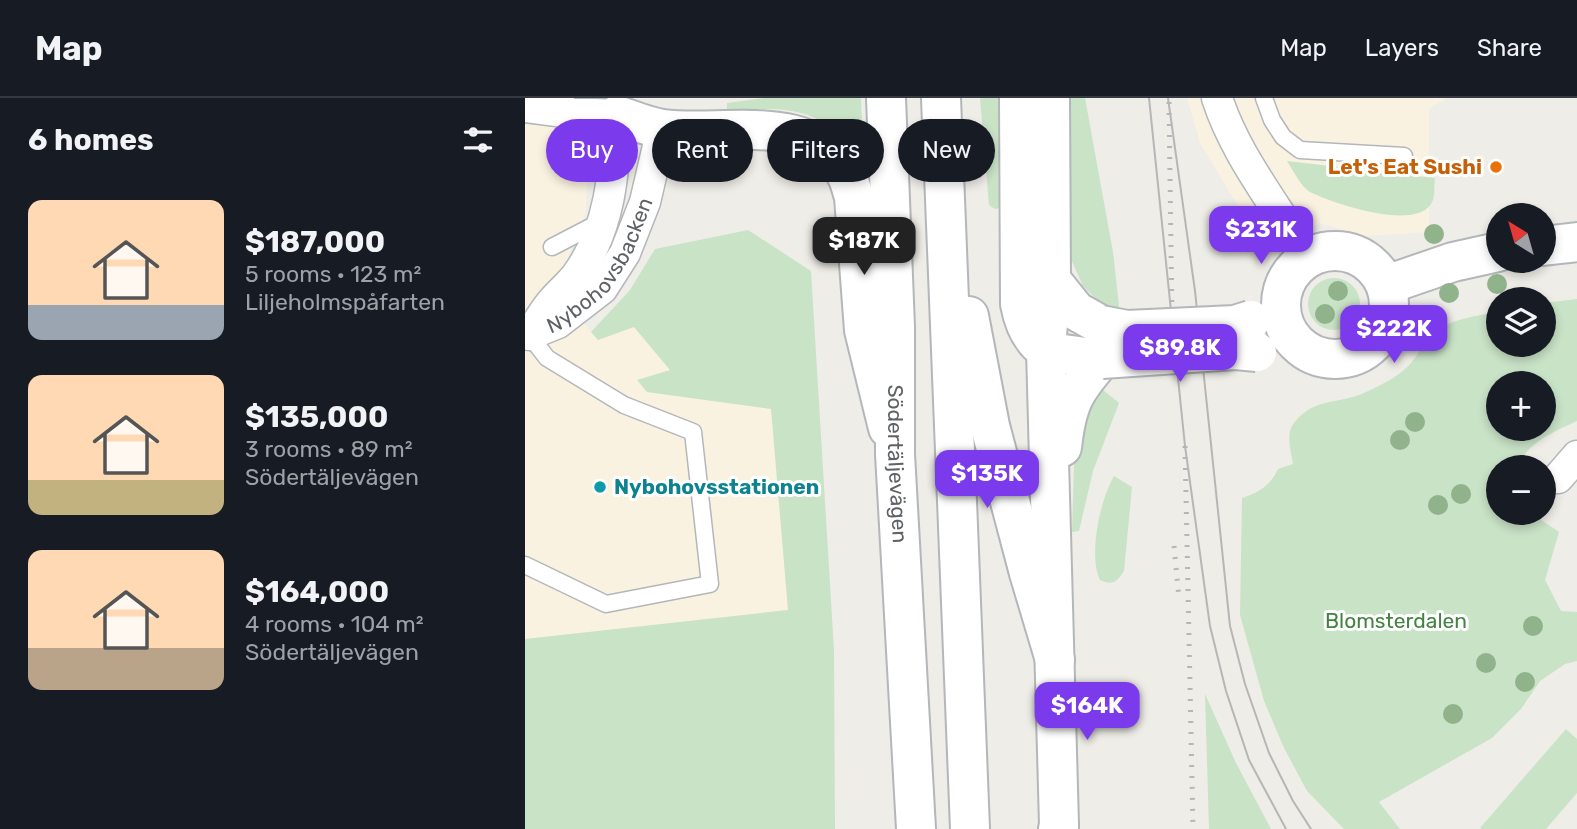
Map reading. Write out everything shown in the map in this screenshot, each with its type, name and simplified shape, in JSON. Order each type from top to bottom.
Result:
[{"type":"street","name":"Södertäljevägen","points":[[886,98],[895,327],[895,454],[916,829]]},
{"type":"street","points":[[941,98],[970,829]]},
{"type":"street","points":[[1019,98],[1020,304],[1027,326],[1046,349]]},
{"type":"street","points":[[1050,98],[1051,280],[1046,349],[1059,828]]},
{"type":"street","points":[[1217,98],[1222,114],[1260,186],[1307,258]]},
{"type":"street","points":[[525,107],[572,113],[642,108],[794,135],[816,144],[834,158],[847,176],[857,219],[864,330],[895,454]]},
{"type":"street","name":"Nybohovsbacken","points":[[527,337],[551,303],[576,276],[596,241],[604,220],[614,169],[642,108]]},
{"type":"street","name":"Nybohovsbacken","points":[[527,337],[558,323],[602,289],[625,253],[645,202],[642,108]]},
{"type":"street","points":[[945,194],[990,426],[1055,660]]},
{"type":"street","points":[[1556,245],[1577,243]]},
{"type":"street","points":[[1046,349],[1101,342],[1127,330],[1235,325],[1263,327],[1315,355],[1335,359],[1356,355],[1373,344],[1385,326],[1389,306],[1385,285],[1376,269],[1361,257],[1343,251],[1325,252],[1307,258],[1287,280],[1263,327]]},
{"type":"street","points":[[1385,285],[1453,262],[1486,255]]},
{"type":"street","points":[[1051,280],[1101,342]]},
{"type":"street","points":[[1052,546],[1069,407],[1101,342]]},
{"type":"street","points":[[1558,478],[1577,456]]},
{"type":"lane","points":[[1264,98],[1272,120],[1283,137],[1300,150],[1403,156]]},
{"type":"lane","points":[[552,247],[604,220]]},
{"type":"lane","points":[[525,565],[606,604],[711,584],[693,432],[624,405],[547,358],[527,337]]},
{"type":"shaded area","points":[[1187,98],[1446,98],[1429,109],[1429,232],[1365,236],[1319,223],[1266,252],[1200,143]]},
{"type":"shaded area","points":[[525,105],[588,114],[588,119],[546,119],[546,182],[587,182],[586,212],[556,288],[591,332],[598,340],[634,327],[670,370],[647,392],[772,409],[788,610],[525,639]]},
{"type":"green space","points":[[764,98],[861,98],[862,119],[817,119],[782,110],[727,110],[727,103]]},
{"type":"green space","points":[[980,98],[1005,98],[1002,208],[995,209],[989,205],[987,182],[995,182],[995,119],[982,119]]},
{"type":"green space","points":[[1067,98],[1085,98],[1113,252],[1120,315],[1100,303],[1083,286],[1071,259]]},
{"type":"green space","points":[[1287,161],[1435,178],[1434,198],[1425,210],[1412,215],[1375,213],[1355,208],[1307,190]]},
{"type":"green space","points":[[748,230],[811,271],[834,650],[835,829],[525,829],[525,639],[788,610],[771,409],[647,392],[637,380],[670,370],[634,327],[598,340],[591,332],[630,290],[655,249]]},
{"type":"green space","points":[[1334,278],[1353,285],[1360,304],[1353,323],[1334,330],[1315,323],[1308,304],[1315,285]]},
{"type":"green space","name":"Blomsterdalen","points":[[1577,299],[1577,421],[1556,432],[1556,371],[1486,371],[1486,441],[1540,441],[1525,455],[1486,455],[1486,525],[1549,525],[1559,532],[1545,580],[1561,611],[1577,612],[1577,661],[1565,664],[1540,681],[1521,709],[1492,738],[1379,802],[1400,829],[1344,829],[1307,791],[1284,748],[1264,701],[1240,615],[1242,498],[1263,488],[1272,480],[1278,469],[1293,464],[1290,432],[1302,414],[1328,402],[1356,396],[1392,378],[1409,365],[1426,339],[1435,331],[1461,320],[1486,314],[1486,357],[1556,357],[1556,302]]},
{"type":"green space","points":[[1103,390],[1119,403],[1093,471],[1079,531],[1072,532],[1078,421],[1089,404]]},
{"type":"green space","points":[[1114,476],[1132,487],[1124,571],[1116,580],[1108,583],[1100,580],[1095,542],[1104,499]]},
{"type":"green space","points":[[1205,694],[1236,763],[1271,829],[1209,829]]},
{"type":"green space","points":[[1566,729],[1577,739],[1577,793],[1546,829],[1480,828]]},
{"type":"tram line","points":[[1149,98],[1185,446],[1210,626],[1226,691],[1249,760],[1286,829]]},
{"type":"tram line","points":[[1168,98],[1195,291],[1230,626],[1245,684],[1269,753],[1293,801],[1311,829]]},
{"type":"railway","points":[[1169,102],[1172,319]]},
{"type":"railway","points":[[1185,446],[1193,829]]},
{"type":"railway","points":[[1174,546],[1179,598]]},
{"type":"place","name":"Let's Eat Sushi","points":[[1496,167]]},
{"type":"place","name":"Nybohovsstationen","points":[[600,487]]}]
